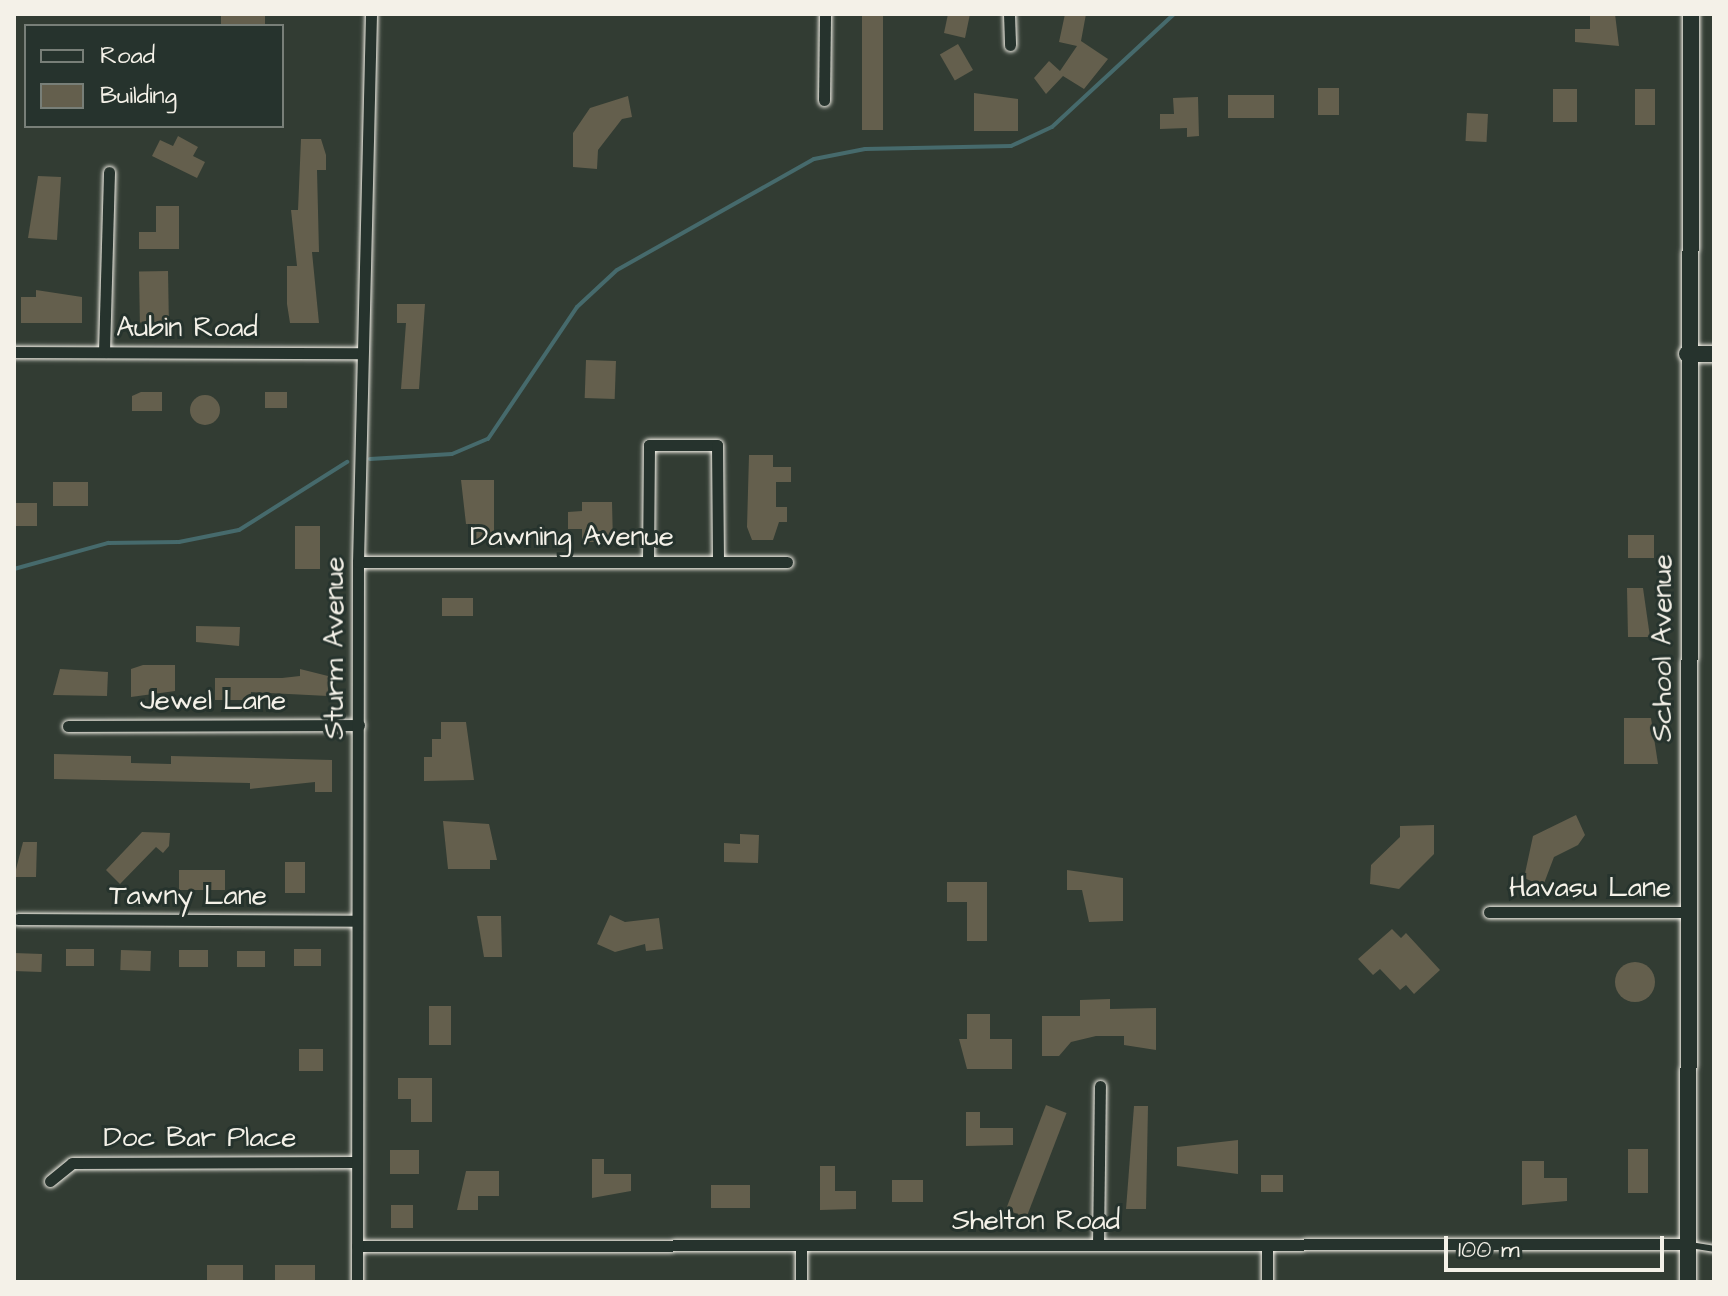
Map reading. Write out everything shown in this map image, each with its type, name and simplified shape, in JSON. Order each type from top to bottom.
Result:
[{"type":"main road","name":"School Avenue","points":[[1688,1282],[1691,912],[1687,354],[1691,14]]},
{"type":"main road","points":[[1687,354],[1714,354]]},
{"type":"street","name":"Sturm Avenue","points":[[357,1282],[360,353],[371,14]]},
{"type":"street","points":[[824,100],[825,14]]},
{"type":"street","points":[[1009,14],[1010,45]]},
{"type":"street","points":[[104,352],[109,172]]},
{"type":"street","name":"Aubin Road","points":[[14,352],[360,353]]},
{"type":"street","points":[[648,561],[649,445],[717,445],[718,560]]},
{"type":"street","name":"Dawning Avenue","points":[[358,562],[787,562]]},
{"type":"street","name":"Jewel Lane","points":[[68,726],[359,725]]},
{"type":"street","name":"Havasu Lane","points":[[1489,912],[1691,912]]},
{"type":"street","name":"Tawny Lane","points":[[18,919],[357,921]]},
{"type":"street","points":[[1098,1245],[1100,1086]]},
{"type":"street","name":"Doc Bar Place","points":[[50,1181],[72,1163],[357,1162]]},
{"type":"street","name":"Shelton Road","points":[[357,1246],[1687,1244]]},
{"type":"street","points":[[801,1245],[801,1282]]},
{"type":"street","points":[[1267,1245],[1267,1282]]},
{"type":"lane","name":"Shelton Road","points":[[1687,1244],[1714,1249]]},
{"type":"building","points":[[221,14],[265,14],[265,24],[221,24]]},
{"type":"building","points":[[862,14],[883,14],[883,130],[862,130]]},
{"type":"building","points":[[948,14],[970,14],[965,38],[944,33]]},
{"type":"building","points":[[1065,14],[1086,14],[1081,41],[1108,59],[1084,89],[1063,76],[1046,94],[1034,78],[1049,61],[1060,71],[1077,46],[1059,42]]},
{"type":"building","points":[[1590,14],[1615,14],[1619,46],[1575,42],[1575,29],[1590,29]]},
{"type":"building","points":[[958,44],[973,70],[955,80],[940,54]]},
{"type":"building","points":[[1318,88],[1339,88],[1339,115],[1318,115]]},
{"type":"building","points":[[1553,89],[1577,89],[1577,122],[1553,122]]},
{"type":"building","points":[[1635,89],[1655,89],[1655,125],[1635,125]]},
{"type":"building","points":[[974,93],[1018,99],[1018,131],[974,131]]},
{"type":"building","points":[[1228,95],[1274,95],[1274,118],[1228,118]]},
{"type":"building","points":[[628,96],[632,117],[622,119],[598,150],[597,169],[573,167],[573,133],[590,108]]},
{"type":"building","points":[[1198,97],[1199,136],[1187,137],[1187,128],[1160,129],[1160,114],[1174,114],[1173,98]]},
{"type":"building","points":[[1467,113],[1488,114],[1487,142],[1466,141]]},
{"type":"building","points":[[178,136],[198,147],[193,156],[205,162],[197,178],[152,156],[160,140],[173,146]]},
{"type":"building","points":[[301,139],[321,139],[326,155],[326,170],[317,170],[319,252],[312,252],[319,323],[290,323],[287,304],[287,266],[297,266],[291,210],[298,210]]},
{"type":"building","points":[[38,176],[61,177],[57,240],[28,238]]},
{"type":"building","points":[[156,206],[179,206],[179,249],[139,249],[139,232],[156,232]]},
{"type":"building","points":[[168,271],[169,322],[140,322],[139,272]]},
{"type":"building","points":[[36,290],[82,297],[82,323],[21,323],[21,297],[36,297]]},
{"type":"building","points":[[397,304],[425,304],[419,389],[401,389],[406,323],[397,323]]},
{"type":"building","points":[[586,360],[616,361],[615,399],[585,398]]},
{"type":"building","points":[[141,392],[162,392],[162,411],[132,411],[132,396]]},
{"type":"building","points":[[265,392],[287,392],[287,408],[265,408]]},
{"type":"building","points":[[205,395],[216,399],[220,410],[216,421],[205,425],[194,421],[190,410],[194,399]]},
{"type":"building","points":[[749,455],[773,455],[773,467],[791,467],[791,482],[776,482],[776,507],[787,507],[787,522],[779,522],[773,540],[752,540],[747,527]]},
{"type":"building","points":[[461,480],[494,480],[494,539],[475,539],[475,524],[466,524]]},
{"type":"building","points":[[53,482],[88,482],[88,506],[53,506]]},
{"type":"building","points":[[582,502],[612,502],[613,542],[582,542],[582,529],[568,529],[568,512],[582,511]]},
{"type":"building","points":[[14,503],[37,503],[37,526],[14,526]]},
{"type":"building","points":[[295,526],[320,526],[320,569],[295,569]]},
{"type":"building","points":[[1628,535],[1654,535],[1654,558],[1628,558]]},
{"type":"building","points":[[1627,588],[1643,588],[1650,637],[1628,637]]},
{"type":"building","points":[[442,598],[473,598],[473,616],[442,616]]},
{"type":"building","points":[[196,626],[240,627],[239,646],[196,642]]},
{"type":"building","points":[[143,665],[175,665],[175,691],[131,697],[131,669]]},
{"type":"building","points":[[60,669],[108,672],[107,696],[53,695]]},
{"type":"building","points":[[300,669],[328,676],[328,696],[251,692],[251,700],[215,700],[215,678],[282,678],[300,676]]},
{"type":"building","points":[[1624,718],[1651,718],[1658,764],[1624,764]]},
{"type":"building","points":[[441,722],[466,722],[474,780],[424,781],[424,757],[432,757],[432,739],[441,739]]},
{"type":"building","points":[[54,754],[131,756],[131,763],[171,764],[171,756],[332,760],[332,792],[315,792],[315,782],[250,789],[250,783],[54,779]]},
{"type":"building","points":[[1576,815],[1585,835],[1578,845],[1554,857],[1543,886],[1524,878],[1533,836]]},
{"type":"building","points":[[443,821],[489,824],[497,860],[490,860],[490,869],[448,869]]},
{"type":"building","points":[[1434,825],[1434,854],[1399,889],[1370,884],[1371,865],[1400,837],[1400,826]]},
{"type":"building","points":[[142,832],[170,833],[169,846],[163,853],[156,847],[120,884],[106,870]]},
{"type":"building","points":[[740,834],[759,835],[758,863],[724,862],[724,843],[740,844]]},
{"type":"building","points":[[23,842],[37,842],[36,877],[14,877]]},
{"type":"building","points":[[285,862],[305,862],[305,893],[285,893]]},
{"type":"building","points":[[179,870],[225,870],[225,890],[179,890]]},
{"type":"building","points":[[1067,870],[1123,878],[1123,921],[1089,922],[1082,890],[1067,890]]},
{"type":"building","points":[[947,882],[987,882],[987,941],[967,941],[967,902],[947,902]]},
{"type":"building","points":[[610,915],[625,922],[659,918],[663,949],[646,951],[645,944],[615,952],[597,944]]},
{"type":"building","points":[[477,916],[501,916],[502,957],[484,957]]},
{"type":"building","points":[[1392,929],[1401,938],[1406,933],[1440,970],[1414,994],[1406,985],[1400,990],[1380,969],[1373,975],[1358,959]]},
{"type":"building","points":[[66,949],[94,949],[94,966],[66,966]]},
{"type":"building","points":[[294,949],[321,949],[321,966],[294,966]]},
{"type":"building","points":[[121,950],[151,951],[150,971],[120,970]]},
{"type":"building","points":[[179,950],[208,950],[208,967],[179,967]]},
{"type":"building","points":[[237,951],[265,951],[265,967],[237,967]]},
{"type":"building","points":[[14,953],[42,954],[41,972],[14,971]]},
{"type":"building","points":[[1635,962],[1649,968],[1655,982],[1649,996],[1635,1002],[1621,996],[1615,982],[1621,968]]},
{"type":"building","points":[[1110,999],[1110,1009],[1156,1008],[1156,1050],[1124,1045],[1124,1036],[1096,1036],[1071,1042],[1059,1056],[1042,1056],[1042,1016],[1080,1016],[1080,1000]]},
{"type":"building","points":[[429,1006],[451,1006],[451,1045],[429,1045]]},
{"type":"building","points":[[967,1014],[990,1014],[990,1039],[1012,1039],[1012,1069],[967,1069],[959,1039],[967,1039]]},
{"type":"building","points":[[299,1049],[323,1049],[323,1071],[299,1071]]},
{"type":"building","points":[[398,1078],[432,1078],[432,1122],[411,1122],[411,1099],[398,1099]]},
{"type":"building","points":[[1046,1105],[1067,1113],[1026,1217],[1006,1210]]},
{"type":"building","points":[[1134,1106],[1148,1106],[1146,1209],[1126,1209]]},
{"type":"building","points":[[966,1112],[980,1112],[980,1128],[1013,1128],[1013,1145],[966,1146]]},
{"type":"building","points":[[1238,1140],[1238,1174],[1177,1166],[1177,1147]]},
{"type":"building","points":[[1628,1149],[1648,1149],[1648,1193],[1628,1193]]},
{"type":"building","points":[[390,1150],[419,1150],[419,1174],[390,1174]]},
{"type":"building","points":[[592,1159],[604,1159],[604,1174],[631,1174],[631,1191],[592,1198]]},
{"type":"building","points":[[1522,1161],[1544,1161],[1544,1178],[1567,1178],[1567,1201],[1522,1205]]},
{"type":"building","points":[[820,1166],[835,1166],[835,1191],[856,1191],[856,1209],[820,1210]]},
{"type":"building","points":[[466,1171],[499,1171],[499,1196],[478,1196],[478,1210],[457,1210]]},
{"type":"building","points":[[1261,1175],[1283,1175],[1283,1192],[1261,1192]]},
{"type":"building","points":[[892,1180],[923,1180],[923,1202],[892,1202]]},
{"type":"building","points":[[711,1185],[750,1185],[750,1208],[711,1208]]},
{"type":"building","points":[[391,1205],[413,1205],[413,1228],[391,1228]]},
{"type":"building","points":[[207,1265],[243,1265],[243,1282],[207,1282]]},
{"type":"building","points":[[275,1265],[315,1265],[315,1282],[275,1282]]},
{"type":"waterway","points":[[370,459],[452,454],[488,439],[577,307],[617,270],[814,159],[865,149],[1011,146],[1052,127],[1174,14]]},
{"type":"waterway","points":[[14,569],[108,543],[179,542],[239,530],[347,462]]}]
